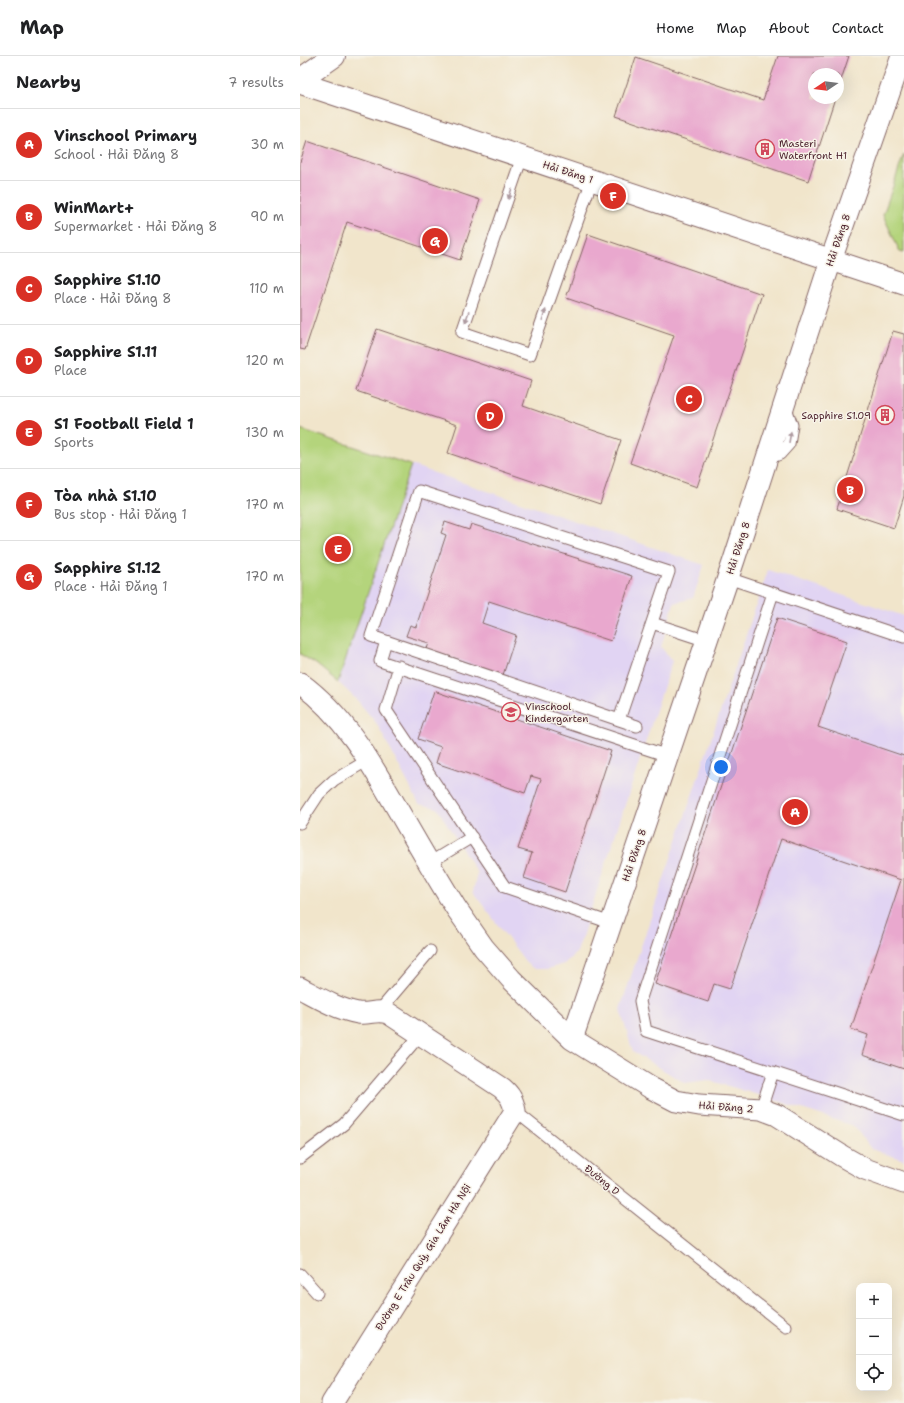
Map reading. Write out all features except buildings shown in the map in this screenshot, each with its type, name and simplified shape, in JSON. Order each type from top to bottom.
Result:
[{"type":"street","points":[[300,82],[334,56]]},
{"type":"street","name":"Hải Đăng 8","points":[[572,1039],[728,578],[831,260],[902,56]]},
{"type":"street","name":"Hải Đăng 1","points":[[300,82],[904,284]]},
{"type":"street","name":"Hải Đăng 2","points":[[300,683],[310,690],[334,713],[368,760],[456,908],[484,948],[511,979],[572,1039],[651,1088],[676,1101],[699,1105],[761,1109],[777,1115],[865,1169],[904,1183]]},
{"type":"street","points":[[300,988],[345,1010],[360,1013],[380,1010]]},
{"type":"street","name":"Đường D","points":[[380,1010],[388,1013],[421,1034],[505,1091],[514,1101],[515,1111]]},
{"type":"street","name":"Đường E Trâu Quỳ, Gia Lâm Hà Nội","points":[[332,1403],[515,1111]]},
{"type":"lane","points":[[522,157],[462,332],[530,354],[592,180]]},
{"type":"lane","points":[[619,720],[669,572],[419,491],[371,636],[522,687],[619,720],[637,726]]},
{"type":"lane","points":[[728,578],[904,637]]},
{"type":"lane","points":[[773,593],[640,1001],[646,1031],[904,1115]]},
{"type":"lane","points":[[652,623],[707,641]]},
{"type":"lane","points":[[386,641],[380,661],[399,666],[668,756]]},
{"type":"lane","points":[[399,666],[386,710],[505,887],[611,923]]},
{"type":"lane","points":[[516,705],[522,687]]},
{"type":"lane","points":[[300,823],[319,794],[334,780],[368,760]]},
{"type":"lane","points":[[429,863],[472,837]]},
{"type":"lane","points":[[380,1010],[430,951]]},
{"type":"lane","points":[[300,1158],[344,1124],[421,1034]]},
{"type":"lane","points":[[761,1109],[773,1072]]},
{"type":"lane","name":"Đường D","points":[[515,1111],[786,1327]]},
{"type":"lane","points":[[300,1274],[317,1293]]},
{"type":"shaded area","name":"Vinschool Kindergarten","points":[[411,465],[704,565],[693,598],[674,603],[661,647],[672,661],[577,952],[564,964],[547,969],[535,969],[528,965],[473,892],[477,873],[437,808],[419,804],[377,724],[357,700],[338,682]]},
{"type":"shaded area","points":[[768,570],[904,616],[904,1160],[871,1149],[854,1126],[708,1080],[685,1083],[633,1052],[620,1009]]},
{"type":"green space","points":[[904,154],[904,253],[900,252],[883,215]]},
{"type":"green space","points":[[300,429],[411,465],[338,682],[316,664],[300,654]]},
{"type":"place","name":"Masteri Waterfront H1","points":[[765,149]]},
{"type":"place","name":"Tòa nhà S1.10","points":[[613,196]]},
{"type":"place","name":"Sapphire S1.12","points":[[435,241]]},
{"type":"place","name":"Sapphire S1.10","points":[[689,399]]},
{"type":"place","name":"Sapphire S1.09","points":[[885,415]]},
{"type":"place","name":"Sapphire S1.11","points":[[490,416]]},
{"type":"place","name":"WinMart+","points":[[850,490]]},
{"type":"place","name":"S1 Football Field 1","points":[[338,549]]},
{"type":"place","name":"Vinschool Kindergarten","points":[[511,712]]},
{"type":"place","name":"Vinschool Primary","points":[[795,812]]}]
